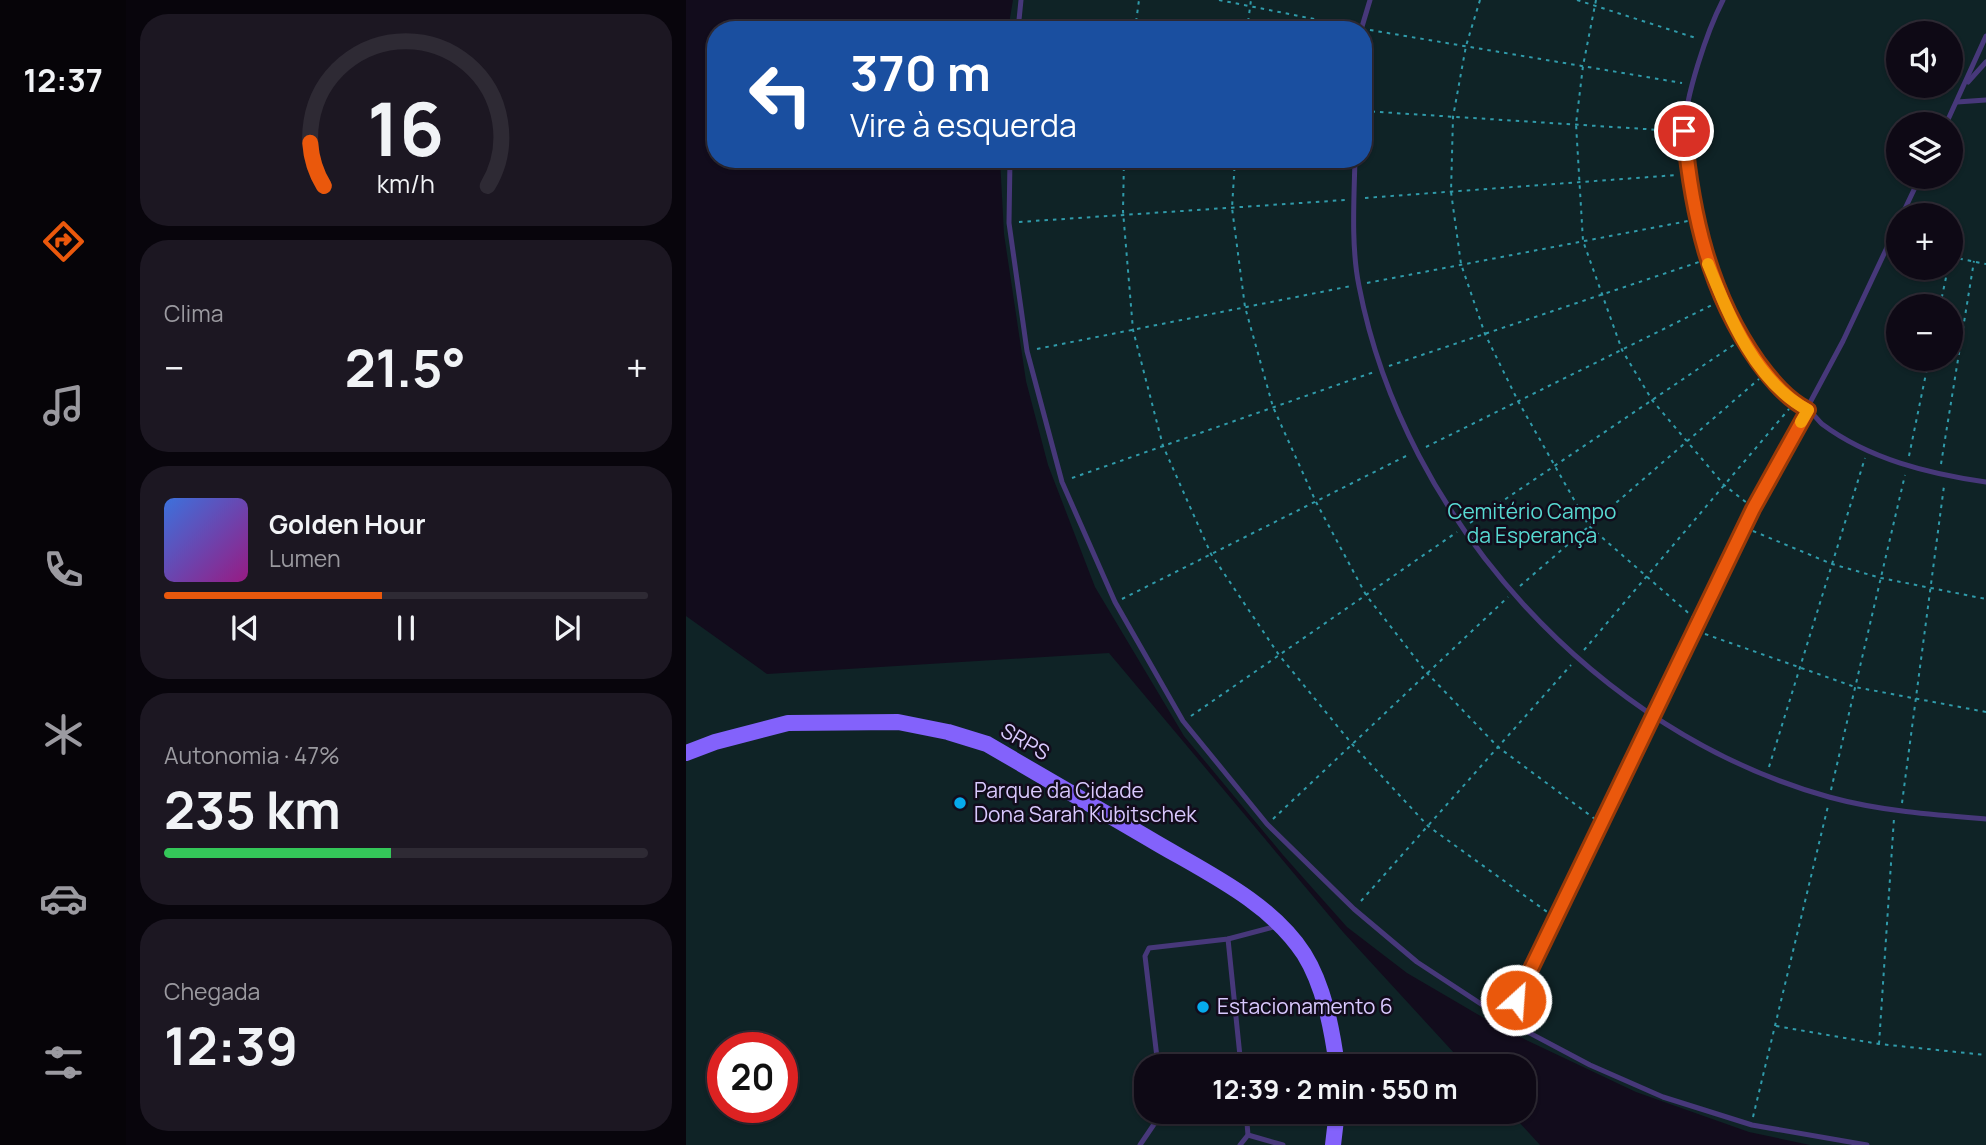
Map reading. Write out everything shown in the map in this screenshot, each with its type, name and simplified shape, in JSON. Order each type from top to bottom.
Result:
[{"type":"main road","name":"SRPS","points":[[686,753],[715,742],[789,723],[898,722],[987,744],[1233,888],[1280,926],[1303,954],[1314,976],[1333,1034],[1335,1054]]},
{"type":"main road","points":[[1333,1145],[1335,1124]]},
{"type":"lane","points":[[1019,21],[1021,0]]},
{"type":"lane","points":[[1363,21],[1370,0]]},
{"type":"lane","points":[[1723,0],[1693,85],[1684,131],[1696,219],[1706,259],[1742,340],[1766,373],[1794,402],[1823,424],[1907,466],[1942,476],[1986,482]]},
{"type":"lane","points":[[1963,86],[1986,36]]},
{"type":"lane","points":[[1963,86],[1986,62]]},
{"type":"lane","points":[[1951,112],[1958,98]]},
{"type":"lane","points":[[1956,102],[1986,100]]},
{"type":"lane","points":[[1010,168],[1009,223],[1027,351],[1062,482],[1115,602],[1183,722],[1267,824],[1354,909],[1417,962],[1507,1021],[1590,1065],[1663,1097],[1752,1125],[1867,1145]]},
{"type":"lane","points":[[1355,168],[1353,199],[1358,284],[1381,369],[1415,452],[1462,528],[1513,593],[1577,659],[1698,743],[1766,774],[1829,797],[1898,810],[1986,818]]},
{"type":"lane","points":[[1507,1021],[1753,509],[1808,410],[1886,249]]},
{"type":"lane","points":[[1157,1054],[1145,956],[1147,950],[1158,945],[1228,939],[1280,926]]},
{"type":"lane","points":[[1228,939],[1240,1054]]},
{"type":"lane","points":[[1140,1145],[1154,1124]]},
{"type":"lane","points":[[1240,1145],[1248,1135],[1247,1124]]},
{"type":"lane","points":[[1248,1135],[1283,1145]]},
{"type":"path","points":[[1136,21],[1139,0]]},
{"type":"path","points":[[1219,0],[1322,21]]},
{"type":"path","points":[[1248,21],[1251,0]]},
{"type":"path","points":[[1480,0],[1466,46],[1453,117],[1451,192],[1461,264],[1485,334],[1554,467],[1589,526],[1699,622]]},
{"type":"path","points":[[1577,0],[1707,41]]},
{"type":"path","points":[[1595,0],[1576,124],[1583,241],[1622,350],[1652,400],[1724,485],[1753,509]]},
{"type":"path","points":[[1372,31],[1693,85]]},
{"type":"path","points":[[1372,112],[1684,131]]},
{"type":"path","points":[[1124,168],[1123,211],[1133,330],[1163,446],[1211,554],[1279,655],[1352,744],[1428,826],[1556,919]]},
{"type":"path","points":[[1234,168],[1232,208],[1245,307],[1273,407],[1316,502],[1366,595],[1427,673],[1498,747],[1602,824]]},
{"type":"path","points":[[1963,259],[1986,264]]},
{"type":"path","points":[[1879,1044],[1898,810],[1916,698],[1942,476],[1974,261]]},
{"type":"path","points":[[1752,1125],[1907,466],[1927,371]]},
{"type":"path","points":[[1766,774],[1868,448]]},
{"type":"path","points":[[1744,528],[1832,564],[1881,578],[1986,598]]},
{"type":"path","points":[[1695,630],[1855,687],[1986,712]]},
{"type":"path","points":[[1775,1025],[1879,1044],[1986,1055]]},
{"type":"green space","name":"Cemitério Campo da Esperança","points":[[1013,0],[1986,0],[1986,1145],[1810,1145],[1749,1132],[1636,1092],[1501,1028],[1407,973],[1347,927],[1184,736],[1095,587],[1048,465],[1026,381],[1004,234],[1000,168],[1372,168],[1372,21],[1010,21]]},
{"type":"green space","name":"Parque da Cidade Dona Sarah Kubitschek","points":[[686,616],[767,674],[1109,653],[1343,932],[1455,1054],[1134,1054],[1134,1124],[1521,1124],[1540,1145],[686,1145]]},
{"type":"slow traffic","points":[[1708,264],[1742,340],[1766,373],[1794,402],[1808,410],[1801,422]]},
{"type":"place","name":"Parque da Cidade Dona Sarah Kubitschek","points":[[960,803]]},
{"type":"place","name":"Estacionamento 6","points":[[1203,1007]]},
{"type":"route","points":[[1516,1000],[1753,509],[1808,410],[1794,402],[1766,373],[1742,340],[1723,300],[1706,259],[1696,219],[1684,131]]}]
